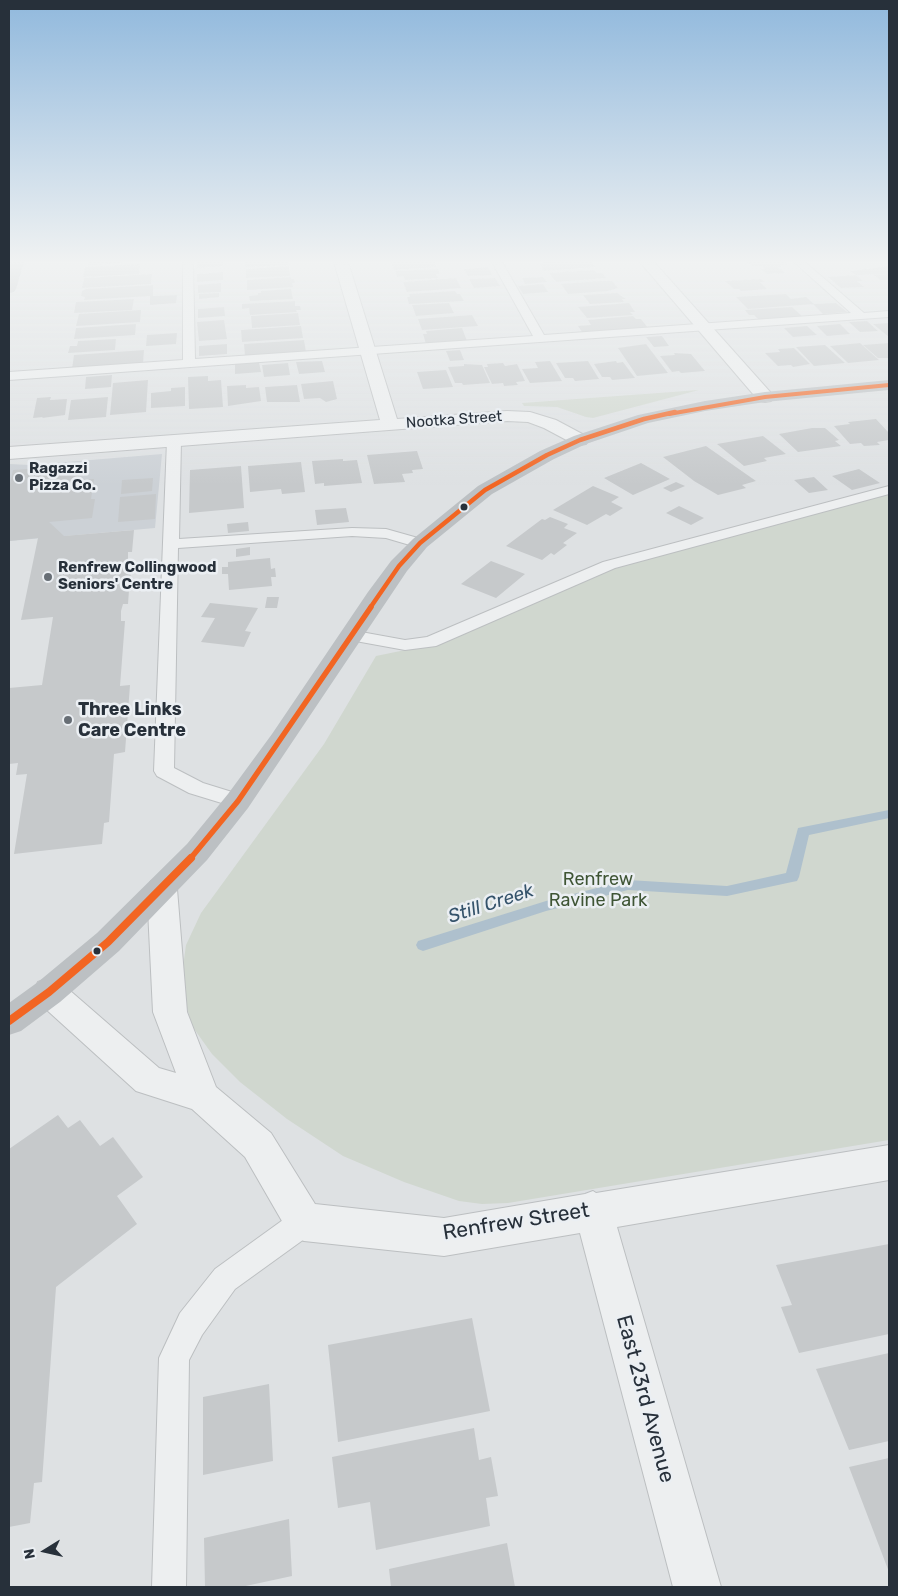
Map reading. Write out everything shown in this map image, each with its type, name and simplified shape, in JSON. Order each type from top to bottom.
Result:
[{"type":"street","points":[[365,336],[390,424]]},
{"type":"street","points":[[713,336],[766,396]]},
{"type":"street","points":[[9,1021],[49,992],[108,942],[197,852],[238,801],[388,582],[420,543],[485,490],[547,455],[580,440],[644,420],[705,406],[766,396],[889,385]]},
{"type":"street","name":"Nootka Street","points":[[9,453],[507,416],[530,417],[550,424],[580,440]]},
{"type":"street","points":[[162,889],[170,1012],[203,1097]]},
{"type":"street","points":[[49,992],[148,1080],[203,1097],[258,1145],[304,1222]]},
{"type":"street","name":"Renfrew Street","points":[[304,1222],[444,1236],[889,1162]]},
{"type":"street","name":"East 23rd Avenue","points":[[593,1210],[697,1587]]},
{"type":"lane","points":[[188,336],[188,364]]},
{"type":"lane","points":[[9,376],[579,336]]},
{"type":"lane","points":[[174,440],[164,771],[196,788],[238,801]]},
{"type":"lane","points":[[350,635],[406,645],[430,642],[609,565],[889,490]]},
{"type":"lane","points":[[171,544],[352,532],[386,534],[420,543]]},
{"type":"lane","points":[[169,1587],[174,1358],[191,1324],[225,1279],[304,1222]]},
{"type":"shaded area","points":[[162,454],[155,528],[9,541],[9,464],[31,465]]},
{"type":"green space","points":[[699,390],[593,418],[557,407],[524,406],[522,403]]},
{"type":"green space","name":"Renfrew Ravine Park","points":[[889,490],[889,1140],[508,1203],[482,1204],[459,1201],[404,1182],[343,1156],[287,1119],[240,1082],[212,1054],[192,1026],[185,1001],[183,967],[186,945],[201,913],[324,744],[376,656],[449,641],[609,565]]},
{"type":"building","points":[[74,336],[112,336],[74,339]]},
{"type":"building","points":[[147,336],[177,336],[176,344],[146,346]]},
{"type":"building","points":[[199,336],[227,336],[227,339],[199,341]]},
{"type":"building","points":[[242,336],[303,336],[303,338],[242,342]]},
{"type":"building","points":[[424,336],[465,336],[467,341],[426,344]]},
{"type":"building","points":[[662,336],[669,346],[654,347],[646,337]]},
{"type":"building","points":[[116,339],[115,350],[68,353],[70,346],[77,346],[78,341]]},
{"type":"building","points":[[304,340],[306,352],[245,356],[244,344]]},
{"type":"building","points":[[860,343],[879,360],[848,363],[830,346]]},
{"type":"building","points":[[889,343],[889,358],[878,358],[863,345]]},
{"type":"building","points":[[227,344],[227,354],[199,356],[199,346]]},
{"type":"building","points":[[646,344],[668,373],[637,376],[618,348]]},
{"type":"building","points":[[825,345],[845,363],[814,366],[796,347]]},
{"type":"building","points":[[794,348],[810,364],[793,367],[791,365],[778,366],[765,353],[780,352],[778,349]]},
{"type":"building","points":[[144,350],[143,364],[72,369],[74,355]]},
{"type":"building","points":[[460,350],[464,360],[450,361],[446,351]]},
{"type":"building","points":[[674,353],[691,354],[705,371],[672,372],[660,356],[675,355]]},
{"type":"building","points":[[322,361],[325,372],[299,374],[296,362]]},
{"type":"building","points":[[550,361],[562,381],[530,383],[522,369],[538,368],[535,362]]},
{"type":"building","points":[[588,361],[599,379],[575,381],[573,378],[565,378],[556,363]]},
{"type":"building","points":[[616,361],[617,363],[623,362],[635,378],[612,380],[610,377],[602,377],[594,364]]},
{"type":"building","points":[[259,362],[261,372],[235,374],[235,364]]},
{"type":"building","points":[[288,363],[290,375],[264,377],[262,365]]},
{"type":"building","points":[[503,363],[505,366],[517,364],[525,381],[516,382],[518,385],[504,386],[503,383],[492,384],[484,367],[488,367],[487,364]]},
{"type":"building","points":[[464,364],[482,365],[490,383],[463,385],[462,383],[455,383],[448,367],[464,366]]},
{"type":"building","points":[[446,370],[453,387],[423,389],[417,372]]},
{"type":"building","points":[[112,375],[111,387],[85,389],[86,377]]},
{"type":"building","points":[[208,376],[208,381],[221,380],[223,407],[189,409],[188,377]]},
{"type":"building","points":[[148,380],[146,412],[110,415],[113,383]]},
{"type":"building","points":[[333,381],[337,399],[326,402],[320,398],[304,399],[301,384]]},
{"type":"building","points":[[246,385],[246,388],[259,387],[261,401],[228,406],[227,386]]},
{"type":"building","points":[[297,385],[300,402],[267,402],[265,387]]},
{"type":"building","points":[[185,387],[185,406],[151,408],[151,393],[171,391],[171,388]]},
{"type":"building","points":[[51,397],[50,400],[67,399],[65,415],[33,418],[37,398]]},
{"type":"building","points":[[108,397],[106,417],[68,420],[71,400]]},
{"type":"building","points":[[876,419],[889,433],[889,440],[877,442],[880,445],[864,446],[861,443],[850,444],[834,426],[850,424],[848,422]]},
{"type":"building","points":[[812,428],[825,428],[839,440],[835,441],[841,446],[798,452],[779,434]]},
{"type":"building","points":[[763,436],[786,454],[764,458],[767,461],[744,466],[717,444]]},
{"type":"building","points":[[706,446],[756,481],[742,485],[746,488],[718,495],[694,481],[663,457]]},
{"type":"building","points":[[417,451],[423,469],[412,470],[413,473],[402,474],[405,482],[374,484],[367,455]]},
{"type":"building","points":[[343,459],[343,461],[357,460],[362,483],[324,486],[324,483],[315,484],[312,461]]},
{"type":"building","points":[[301,462],[305,492],[282,494],[281,489],[250,492],[248,466]]},
{"type":"building","points":[[641,463],[670,479],[633,495],[604,478]]},
{"type":"building","name":"Three Links Care Centre","points":[[81,465],[79,480],[94,479],[91,499],[95,499],[92,518],[49,522],[64,536],[134,530],[132,552],[128,552],[128,560],[132,559],[130,582],[125,583],[124,590],[129,590],[128,604],[123,604],[121,611],[121,621],[125,621],[120,686],[130,685],[125,752],[114,754],[109,822],[104,823],[102,844],[14,854],[27,774],[16,775],[18,763],[9,764],[9,688],[42,685],[53,617],[21,620],[38,538],[9,541],[9,489],[13,470]]},
{"type":"building","points":[[241,466],[244,508],[189,513],[190,470]]},
{"type":"building","points":[[859,469],[880,483],[852,490],[832,476]]},
{"type":"building","points":[[814,477],[828,490],[809,493],[794,480]]},
{"type":"building","points":[[153,478],[152,491],[121,494],[122,480]]},
{"type":"building","points":[[676,482],[685,486],[671,492],[663,488]]},
{"type":"building","points":[[593,486],[619,497],[611,502],[623,508],[610,516],[606,514],[587,525],[553,510]]},
{"type":"building","points":[[156,494],[155,519],[118,522],[120,497]]},
{"type":"building","points":[[679,506],[704,518],[691,525],[666,513]]},
{"type":"building","points":[[346,508],[349,522],[317,525],[315,510]]},
{"type":"building","points":[[550,517],[568,524],[564,528],[577,533],[563,543],[567,545],[554,555],[551,553],[542,560],[506,546],[542,519],[545,520]]},
{"type":"building","points":[[248,522],[249,531],[228,533],[227,524]]},
{"type":"building","points":[[250,547],[250,555],[236,557],[236,549]]},
{"type":"building","points":[[270,558],[271,569],[275,568],[276,577],[271,577],[272,586],[229,590],[228,574],[222,574],[222,567],[228,567],[228,562]]},
{"type":"building","points":[[491,561],[525,574],[496,598],[461,584]]},
{"type":"building","points":[[267,597],[279,597],[277,608],[265,608]]},
{"type":"building","points":[[210,603],[258,608],[245,631],[251,632],[244,647],[201,642],[215,618],[201,617]]},
{"type":"building","points":[[58,1115],[68,1128],[80,1120],[100,1146],[113,1137],[143,1177],[117,1196],[137,1224],[56,1287],[42,1482],[34,1483],[30,1523],[9,1527],[9,1149]]},
{"type":"building","points":[[889,1244],[889,1334],[799,1353],[781,1307],[792,1305],[776,1265]]},
{"type":"building","points":[[472,1318],[490,1411],[338,1442],[328,1345]]},
{"type":"building","points":[[889,1353],[889,1441],[849,1450],[816,1369]]},
{"type":"building","points":[[269,1384],[273,1461],[203,1475],[203,1397]]},
{"type":"building","points":[[474,1428],[479,1460],[491,1457],[498,1496],[486,1498],[490,1526],[376,1550],[370,1502],[338,1508],[332,1457]]},
{"type":"building","points":[[889,1458],[889,1572],[849,1467]]},
{"type":"building","points":[[289,1519],[292,1576],[241,1587],[205,1587],[204,1538]]},
{"type":"building","points":[[507,1543],[515,1587],[391,1587],[389,1569]]},
{"type":"waterway","name":"Still Creek","points":[[423,945],[546,906],[628,885],[727,891],[792,877],[803,831],[889,814]]},
{"type":"transit line","points":[[9,1021],[49,992],[108,942],[197,852],[238,801],[399,566],[420,543],[485,490],[547,455],[580,440],[644,419],[705,406],[765,397],[889,385]]},
{"type":"place","name":"Ragazzi Pizza Co.","points":[[19,478]]},
{"type":"place","name":"Renfrew Collingwood Seniors' Centre","points":[[48,577]]},
{"type":"place","name":"Three Links Care Centre","points":[[68,720]]}]
